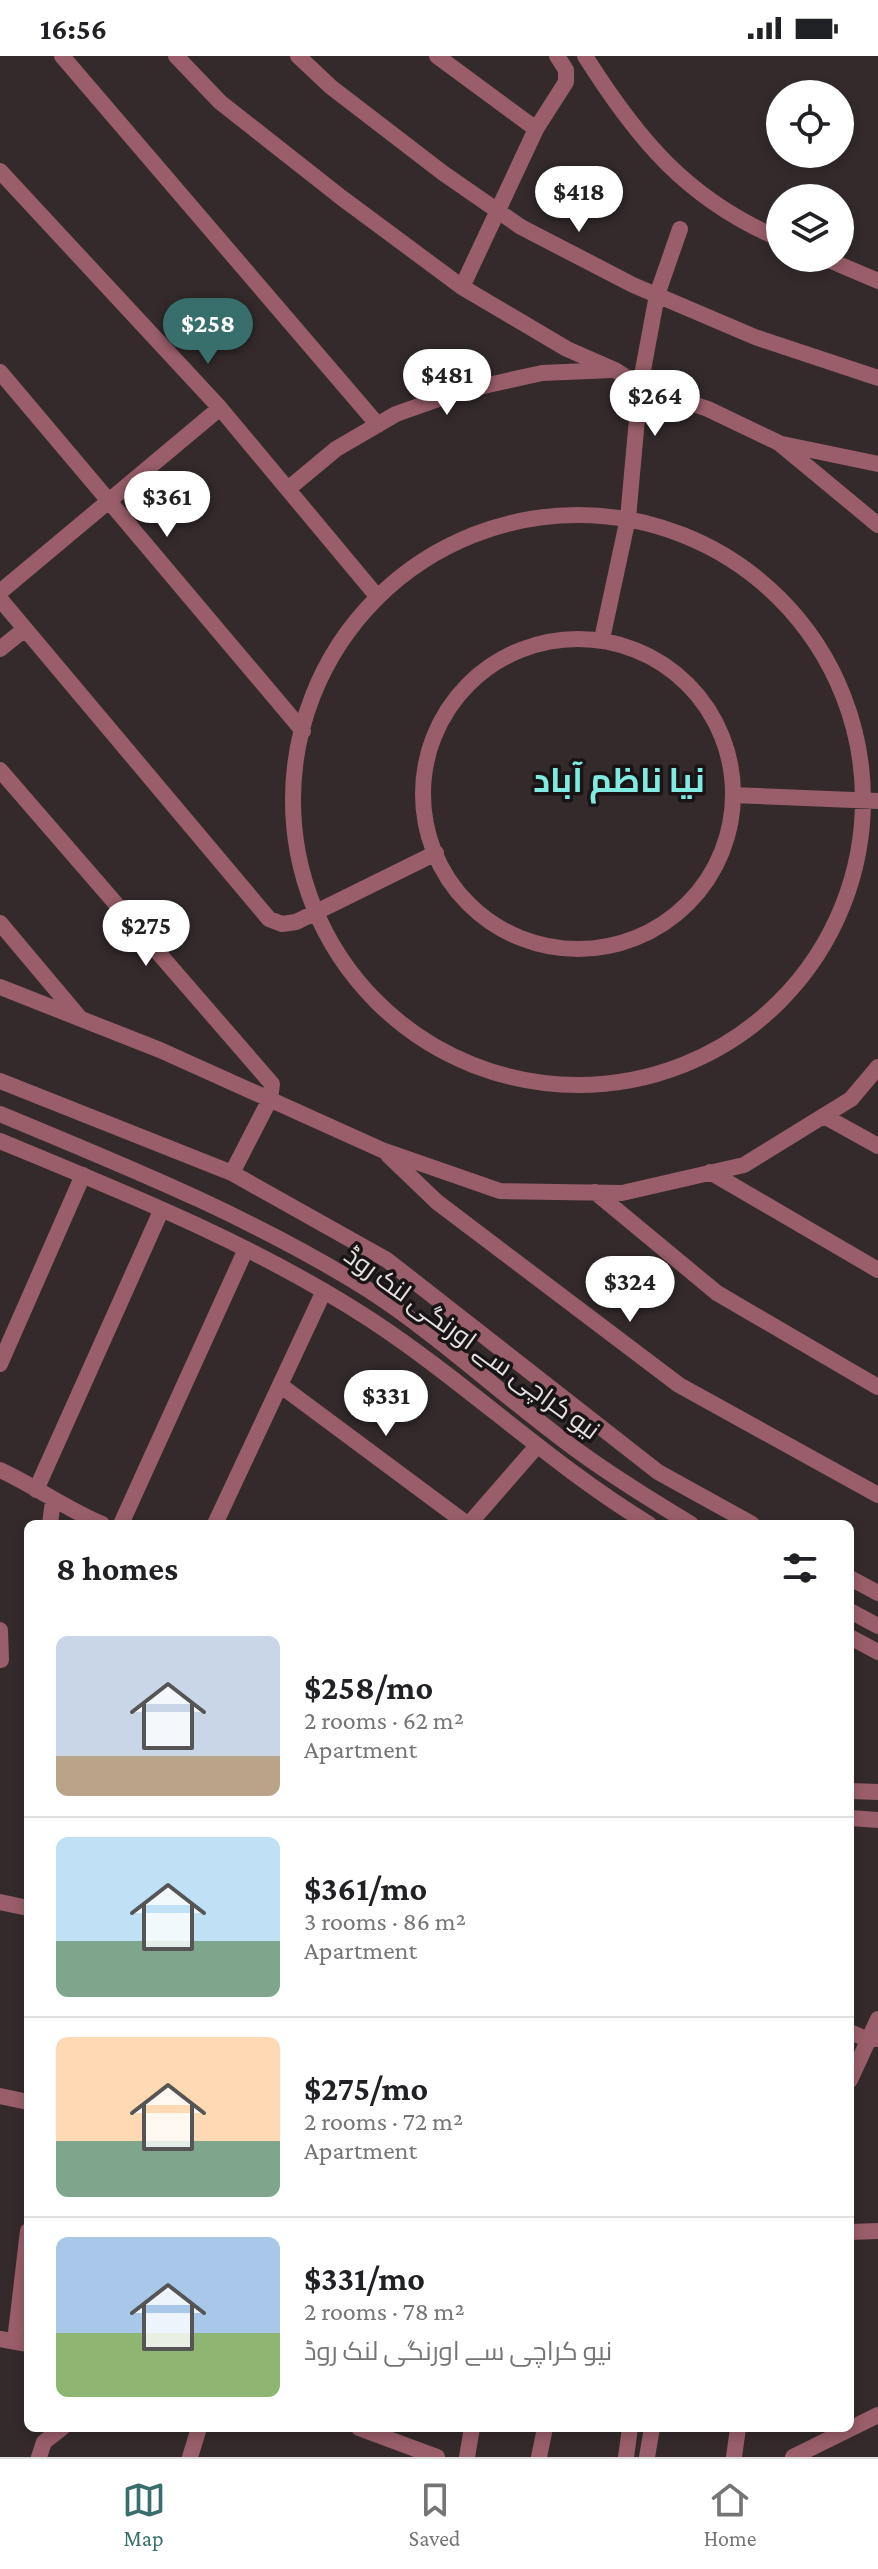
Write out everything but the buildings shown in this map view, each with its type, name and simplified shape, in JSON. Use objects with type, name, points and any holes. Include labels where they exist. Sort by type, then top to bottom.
[{"type":"street","points":[[62,56],[378,425]]},
{"type":"street","points":[[176,56],[220,102],[342,198],[462,287],[567,349],[615,370],[640,386],[708,409],[779,443],[878,464]]},
{"type":"street","points":[[298,56],[331,87],[443,173],[521,227],[657,295],[755,337],[878,378]]},
{"type":"street","points":[[437,56],[536,129]]},
{"type":"street","points":[[462,287],[536,129],[566,82],[566,70],[557,56]]},
{"type":"street","points":[[585,56],[620,110],[649,146],[689,184],[746,224],[766,233]]},
{"type":"street","points":[[0,171],[220,408],[376,595]]},
{"type":"street","points":[[602,639],[628,518],[640,386],[657,295],[680,229]]},
{"type":"street","points":[[854,271],[878,281]]},
{"type":"street","points":[[288,489],[336,449],[396,414],[461,391],[542,373],[615,370]]},
{"type":"street","points":[[0,372],[303,731]]},
{"type":"street","points":[[0,592],[220,408]]},
{"type":"street","points":[[779,443],[878,525]]},
{"type":"street","points":[[548,514],[628,518],[645,521],[730,558],[800,619],[846,700],[865,791],[871,801],[854,883],[814,966],[749,1032],[667,1074],[575,1088],[484,1071],[399,1024],[335,952],[298,862],[293,766],[320,673],[376,595],[455,540],[548,514]]},
{"type":"street","points":[[0,599],[269,919],[282,924],[296,922],[436,853]]},
{"type":"street","points":[[0,649],[25,629]]},
{"type":"street","points":[[552,639],[602,639],[651,656],[692,687],[720,729],[734,780],[733,795],[730,831],[710,879],[675,918],[629,942],[578,950],[527,941],[481,916],[446,878],[426,829],[422,779],[435,729],[463,687],[503,656],[527,647],[552,639]]},
{"type":"street","points":[[0,770],[272,1084],[270,1099],[232,1173]]},
{"type":"street","points":[[733,795],[871,801]]},
{"type":"street","points":[[0,923],[80,1018]]},
{"type":"street","points":[[0,987],[160,1050],[382,1150],[500,1191],[622,1193],[744,1165],[851,1099],[878,1067]]},
{"type":"street","points":[[0,1081],[232,1173],[387,1260],[658,1472],[745,1520]]},
{"type":"street","name":"نیو کراچی سے اورنگی لنک روڈ","points":[[0,1114],[229,1213],[290,1244],[369,1291],[573,1447],[685,1520]]},
{"type":"street","points":[[824,1116],[878,1146]]},
{"type":"street","name":"نیو کراچی سے اورنگی لنک روڈ","points":[[0,1141],[246,1249],[324,1291],[410,1347],[578,1478],[642,1520]]},
{"type":"street","points":[[382,1150],[437,1202],[679,1385],[878,1495]]},
{"type":"street","points":[[710,1172],[878,1270]]},
{"type":"street","points":[[0,1364],[83,1175]]},
{"type":"street","points":[[595,1192],[717,1293],[878,1387]]},
{"type":"street","points":[[36,1490],[161,1211]]},
{"type":"street","points":[[219,1237],[229,1213]]},
{"type":"street","points":[[123,1520],[246,1249]]},
{"type":"street","points":[[217,1520],[324,1291]]},
{"type":"street","points":[[280,1385],[463,1520]]},
{"type":"street","points":[[472,1520],[537,1446]]},
{"type":"street","points":[[0,1470],[93,1520]]},
{"type":"street","points":[[51,1520],[53,1501]]},
{"type":"street","points":[[854,1580],[878,1593]]},
{"type":"street","points":[[854,1613],[878,1626]]},
{"type":"street","points":[[0,1630],[1,1660]]},
{"type":"street","points":[[854,1639],[878,1652]]},
{"type":"street","points":[[854,1791],[878,1792]]},
{"type":"street","points":[[854,1818],[878,1820]]},
{"type":"street","points":[[0,1902],[24,1907]]},
{"type":"street","points":[[854,2073],[873,2039],[878,2019]]},
{"type":"street","points":[[0,2096],[24,2101]]},
{"type":"street","points":[[854,2232],[878,2231]]},
{"type":"street","points":[[14,2341],[24,2262]]},
{"type":"street","points":[[854,2427],[878,2415]]},
{"type":"street","points":[[39,2457],[44,2442],[57,2432]]},
{"type":"street","points":[[190,2457],[198,2432]]},
{"type":"street","points":[[467,2457],[471,2432]]},
{"type":"street","points":[[539,2457],[544,2432]]},
{"type":"street","points":[[626,2457],[629,2432]]},
{"type":"street","points":[[647,2457],[651,2432]]},
{"type":"street","points":[[734,2457],[737,2432]]},
{"type":"street","points":[[812,2432],[814,2447]]},
{"type":"street","points":[[793,2457],[844,2432]]},
{"type":"street","points":[[389,2434],[428,2455]]},
{"type":"district","name":"نیا ناظم آباد","points":[[619,780]]}]
